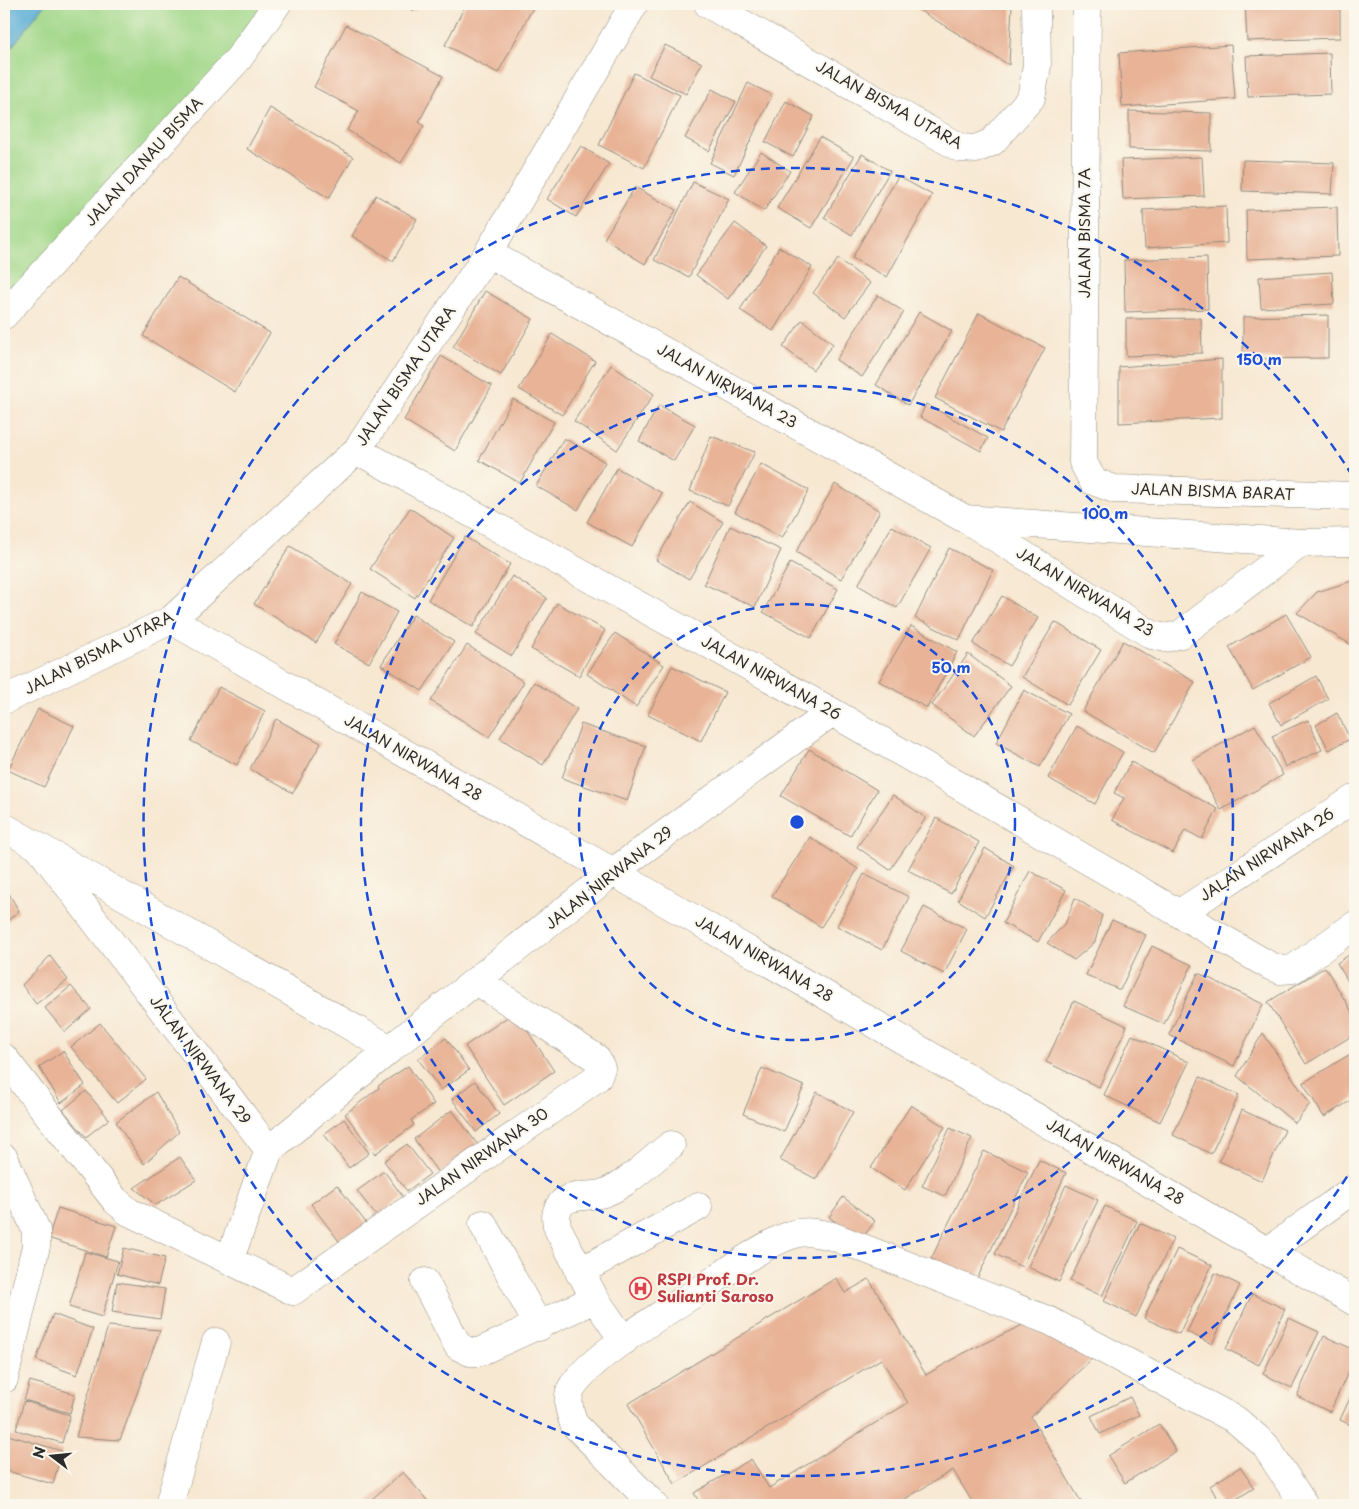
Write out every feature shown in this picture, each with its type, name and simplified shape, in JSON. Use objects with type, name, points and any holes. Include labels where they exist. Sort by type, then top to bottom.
[{"type":"street","name":"JALAN DANAU BISMA","points":[[4,314],[239,58],[277,4]]},
{"type":"street","name":"JALAN BISMA UTARA","points":[[4,700],[171,620],[357,450],[488,253],[634,4]]},
{"type":"street","name":"JALAN BISMA UTARA","points":[[708,4],[960,148],[976,149],[992,142],[1031,98],[1037,66],[1036,4]]},
{"type":"street","name":"JALAN BISMA 7A","points":[[1083,462],[1087,4]]},
{"type":"street","name":"JALAN NIRWANA 23","points":[[488,253],[965,519],[1152,635],[1166,638],[1181,634],[1301,543]]},
{"type":"street","name":"JALAN NIRWANA 26","points":[[357,450],[832,712],[1270,966],[1281,970],[1292,969],[1302,964],[1355,925]]},
{"type":"street","name":"JALAN BISMA BARAT","points":[[1083,462],[1093,481],[1114,489],[1355,496]]},
{"type":"street","name":"JALAN NIRWANA 23","points":[[965,519],[1301,543],[1355,542]]},
{"type":"street","name":"JALAN NIRWANA 28","points":[[171,620],[613,872],[1355,1302]]},
{"type":"street","name":"JALAN NIRWANA 29","points":[[37,845],[269,1150],[390,1049],[613,872],[832,712]]},
{"type":"street","name":"JALAN NIRWANA 26","points":[[1180,913],[1355,798]]},
{"type":"street","name":"JALAN NIRWANA 29","points":[[4,827],[390,1049]]},
{"type":"street","name":"JALAN NIRWANA 30","points":[[4,1058],[115,1200],[129,1212],[293,1291],[598,1077],[601,1068],[596,1058],[477,981]]},
{"type":"street","points":[[624,1341],[595,1300],[579,1272],[555,1221],[561,1204],[567,1200],[603,1193],[621,1183],[671,1145]]},
{"type":"street","points":[[229,1261],[269,1150]]},
{"type":"street","points":[[4,1379],[36,1246],[36,1230],[5,1164]]},
{"type":"street","points":[[1268,1251],[1355,1188]]},
{"type":"street","points":[[579,1272],[698,1207]]},
{"type":"street","points":[[483,1224],[539,1327]]},
{"type":"street","points":[[654,1505],[574,1424],[568,1406],[571,1389],[583,1374],[624,1341],[746,1260],[792,1235],[812,1231],[832,1236],[1050,1321],[1236,1420],[1265,1445],[1304,1505]]},
{"type":"street","points":[[425,1282],[458,1346],[470,1352],[480,1352],[539,1327],[595,1300]]},
{"type":"street","points":[[169,1505],[216,1342]]},
{"type":"green space","points":[[45,4],[277,4],[4,315],[4,57]]},
{"type":"water","points":[[4,4],[45,4],[4,57]]},
{"type":"building","points":[[399,4],[419,4],[415,11]]},
{"type":"building","points":[[466,4],[535,4],[498,73],[445,45]]},
{"type":"building","points":[[909,4],[1012,4],[1009,65]]},
{"type":"building","points":[[1245,4],[1340,4],[1340,38],[1247,41]]},
{"type":"building","points":[[346,25],[443,76],[419,122],[424,126],[401,163],[347,130],[359,111],[314,87]]},
{"type":"building","points":[[665,45],[702,63],[686,94],[649,76]]},
{"type":"building","points":[[1231,45],[1235,99],[1122,107],[1119,53]]},
{"type":"building","points":[[1330,53],[1331,94],[1248,97],[1246,56]]},
{"type":"building","points":[[634,73],[680,95],[644,168],[599,145]]},
{"type":"building","points":[[748,83],[772,95],[734,175],[710,163]]},
{"type":"building","points":[[712,89],[736,102],[709,151],[685,138]]},
{"type":"building","points":[[786,101],[814,116],[793,157],[765,142]]},
{"type":"building","points":[[270,108],[353,157],[329,198],[247,149]]},
{"type":"building","points":[[1129,111],[1211,113],[1211,151],[1129,149]]},
{"type":"building","points":[[820,137],[854,157],[811,228],[777,208]]},
{"type":"building","points":[[581,146],[609,164],[576,217],[547,199]]},
{"type":"building","points":[[761,152],[790,171],[764,211],[735,192]]},
{"type":"building","points":[[862,154],[890,171],[852,235],[824,218]]},
{"type":"building","points":[[1202,157],[1204,196],[1123,199],[1121,160]]},
{"type":"building","points":[[1243,160],[1334,163],[1332,194],[1242,191]]},
{"type":"building","points":[[898,176],[932,195],[887,277],[852,258]]},
{"type":"building","points":[[693,182],[729,199],[689,277],[654,260]]},
{"type":"building","points":[[635,187],[676,210],[645,264],[604,239]]},
{"type":"building","points":[[376,195],[417,219],[393,261],[352,236]]},
{"type":"building","points":[[1226,206],[1227,243],[1145,248],[1143,210]]},
{"type":"building","points":[[1337,207],[1338,256],[1247,259],[1246,210]]},
{"type":"building","points":[[735,223],[766,246],[728,299],[696,275]]},
{"type":"building","points":[[779,247],[812,267],[773,331],[740,310]]},
{"type":"building","points":[[1207,257],[1208,309],[1125,312],[1124,260]]},
{"type":"building","points":[[838,259],[870,283],[845,317],[813,293]]},
{"type":"building","points":[[1332,272],[1334,304],[1261,308],[1259,277]]},
{"type":"building","points":[[178,277],[270,333],[235,392],[143,336]]},
{"type":"building","points":[[485,291],[533,319],[501,375],[453,347]]},
{"type":"building","points":[[878,295],[904,312],[862,377],[836,360]]},
{"type":"building","points":[[919,312],[952,331],[908,405],[876,385]]},
{"type":"building","points":[[979,313],[1045,348],[1001,432],[935,398]]},
{"type":"building","points":[[1328,315],[1328,358],[1243,359],[1243,317]]},
{"type":"building","points":[[1201,318],[1202,353],[1126,356],[1126,319]]},
{"type":"building","points":[[802,320],[833,344],[813,370],[783,347]]},
{"type":"building","points":[[552,334],[595,361],[562,415],[519,389]]},
{"type":"building","points":[[441,356],[492,386],[455,451],[404,420]]},
{"type":"building","points":[[1222,359],[1222,418],[1119,423],[1119,367]]},
{"type":"building","points":[[611,365],[654,394],[617,450],[574,421]]},
{"type":"building","points":[[513,399],[554,422],[520,483],[479,460]]},
{"type":"building","points":[[926,404],[988,438],[981,451],[920,417]]},
{"type":"building","points":[[659,405],[695,425],[674,461],[639,441]]},
{"type":"building","points":[[711,436],[755,452],[728,506],[690,491]]},
{"type":"building","points":[[564,438],[605,462],[578,510],[536,486]]},
{"type":"building","points":[[761,464],[809,490],[782,538],[735,512]]},
{"type":"building","points":[[617,468],[662,493],[632,547],[587,522]]},
{"type":"building","points":[[835,484],[880,511],[841,579],[796,552]]},
{"type":"building","points":[[690,502],[723,522],[689,579],[656,560]]},
{"type":"building","points":[[410,508],[454,538],[415,598],[370,569]]},
{"type":"building","points":[[730,526],[781,550],[755,607],[704,584]]},
{"type":"building","points":[[892,526],[931,548],[897,608],[858,585]]},
{"type":"building","points":[[465,537],[510,564],[473,627],[428,600]]},
{"type":"building","points":[[290,546],[352,584],[316,643],[254,604]]},
{"type":"building","points":[[949,548],[993,570],[959,640],[915,618]]},
{"type":"building","points":[[790,563],[838,589],[811,638],[763,612]]},
{"type":"building","points":[[512,576],[547,598],[512,656],[476,634]]},
{"type":"building","points":[[1355,580],[1355,647],[1297,613],[1317,592]]},
{"type":"building","points":[[362,592],[397,612],[369,663],[334,644]]},
{"type":"building","points":[[1002,596],[1038,618],[1009,666],[973,644]]},
{"type":"building","points":[[557,603],[605,630],[579,676],[531,649]]},
{"type":"building","points":[[1286,614],[1311,657],[1253,690],[1229,647]]},
{"type":"building","points":[[413,615],[454,642],[422,691],[381,665]]},
{"type":"building","points":[[1055,622],[1101,650],[1068,705],[1022,677]]},
{"type":"building","points":[[911,626],[957,652],[927,708],[879,681]]},
{"type":"building","points":[[615,633],[664,665],[636,707],[587,674]]},
{"type":"building","points":[[1123,641],[1195,682],[1154,753],[1083,711]]},
{"type":"building","points":[[467,645],[524,682],[489,737],[431,701]]},
{"type":"building","points":[[968,654],[1011,686],[974,736],[932,705]]},
{"type":"building","points":[[672,666],[725,692],[701,741],[648,715]]},
{"type":"building","points":[[1316,676],[1328,699],[1281,725],[1269,703]]},
{"type":"building","points":[[534,682],[577,709],[543,765],[500,738]]},
{"type":"building","points":[[219,687],[265,711],[237,765],[191,741]]},
{"type":"building","points":[[1024,690],[1069,714],[1040,767],[996,743]]},
{"type":"building","points":[[38,709],[74,726],[44,787],[8,770]]},
{"type":"building","points":[[1337,713],[1350,739],[1329,750],[1316,725]]},
{"type":"building","points":[[276,719],[321,743],[293,793],[250,769]]},
{"type":"building","points":[[1308,720],[1322,750],[1285,767],[1272,736]]},
{"type":"building","points":[[581,724],[646,746],[627,801],[562,778]]},
{"type":"building","points":[[1255,725],[1283,775],[1221,810],[1193,760]]},
{"type":"building","points":[[1077,726],[1123,752],[1095,804],[1048,778]]},
{"type":"building","points":[[809,749],[877,790],[850,836],[781,796]]},
{"type":"building","points":[[1131,762],[1218,809],[1202,839],[1185,830],[1173,853],[1112,820],[1124,798],[1114,793]]},
{"type":"building","points":[[893,795],[926,818],[890,870],[857,847]]},
{"type":"building","points":[[936,818],[979,842],[951,894],[908,870]]},
{"type":"building","points":[[810,837],[858,869],[821,927],[772,896]]},
{"type":"building","points":[[985,848],[1014,866],[985,917],[958,900]]},
{"type":"building","points":[[1030,871],[1066,890],[1038,942],[1003,923]]},
{"type":"building","points":[[864,874],[909,897],[882,950],[837,926]]},
{"type":"building","points":[[4,885],[19,911],[4,924]]},
{"type":"building","points":[[1075,898],[1102,915],[1095,942],[1074,960],[1047,943],[1066,922]]},
{"type":"building","points":[[924,907],[967,929],[944,974],[901,951]]},
{"type":"building","points":[[1112,920],[1146,935],[1120,990],[1086,975]]},
{"type":"building","points":[[1152,946],[1192,965],[1164,1024],[1123,1006]]},
{"type":"building","points":[[1355,951],[1355,993],[1337,963]]},
{"type":"building","points":[[50,956],[68,980],[36,1004],[22,985]]},
{"type":"building","points":[[1325,967],[1355,1017],[1355,1034],[1306,1064],[1268,1002]]},
{"type":"building","points":[[1198,973],[1263,1004],[1234,1066],[1169,1035]]},
{"type":"building","points":[[71,986],[91,1009],[65,1032],[45,1008]]},
{"type":"building","points":[[1074,1001],[1127,1026],[1099,1087],[1046,1062]]},
{"type":"building","points":[[515,1012],[554,1071],[504,1105],[465,1046]]},
{"type":"building","points":[[100,1023],[146,1079],[117,1103],[71,1047]]},
{"type":"building","points":[[1263,1033],[1310,1104],[1295,1123],[1237,1076]]},
{"type":"building","points":[[1132,1035],[1189,1062],[1160,1122],[1104,1095]]},
{"type":"building","points":[[446,1038],[469,1070],[441,1090],[418,1059]]},
{"type":"building","points":[[63,1051],[85,1085],[61,1103],[39,1067]]},
{"type":"building","points":[[1352,1053],[1355,1058],[1355,1098],[1324,1117],[1303,1083]]},
{"type":"building","points":[[408,1066],[434,1104],[411,1120],[414,1125],[375,1154],[345,1114],[379,1088],[378,1086]]},
{"type":"building","points":[[762,1068],[804,1086],[784,1132],[743,1114]]},
{"type":"building","points":[[1200,1077],[1239,1095],[1211,1154],[1173,1135]]},
{"type":"building","points":[[475,1081],[499,1114],[476,1132],[452,1099]]},
{"type":"building","points":[[86,1091],[109,1119],[86,1137],[63,1110]]},
{"type":"building","points":[[156,1092],[179,1132],[144,1164],[116,1122]]},
{"type":"building","points":[[817,1092],[853,1112],[816,1179],[780,1160]]},
{"type":"building","points":[[911,1105],[945,1127],[905,1190],[871,1168]]},
{"type":"building","points":[[452,1110],[478,1145],[439,1174],[414,1139]]},
{"type":"building","points":[[1242,1110],[1285,1130],[1262,1181],[1219,1161]]},
{"type":"building","points":[[344,1119],[369,1153],[349,1168],[324,1134]]},
{"type":"building","points":[[950,1128],[972,1138],[945,1196],[922,1186]]},
{"type":"building","points":[[407,1144],[430,1174],[407,1191],[384,1161]]},
{"type":"building","points":[[984,1151],[1028,1172],[976,1281],[931,1259]]},
{"type":"building","points":[[180,1157],[196,1180],[156,1205],[134,1188]]},
{"type":"building","points":[[1039,1160],[1066,1173],[1022,1267],[995,1254]]},
{"type":"building","points":[[384,1171],[403,1197],[377,1217],[357,1191]]},
{"type":"building","points":[[337,1185],[367,1224],[341,1244],[311,1204]]},
{"type":"building","points":[[1066,1185],[1098,1200],[1059,1282],[1028,1267]]},
{"type":"building","points":[[843,1197],[875,1221],[860,1241],[829,1217]]},
{"type":"building","points":[[1105,1206],[1137,1221],[1102,1296],[1070,1281]]},
{"type":"building","points":[[58,1208],[116,1226],[106,1257],[48,1238]]},
{"type":"building","points":[[1140,1223],[1173,1239],[1136,1317],[1104,1301]]},
{"type":"building","points":[[124,1248],[165,1258],[158,1285],[117,1274]]},
{"type":"building","points":[[1177,1249],[1212,1265],[1179,1334],[1144,1318]]},
{"type":"building","points":[[85,1252],[118,1261],[102,1317],[69,1307]]},
{"type":"building","points":[[1215,1273],[1240,1285],[1212,1344],[1187,1332]]},
{"type":"building","points":[[836,1278],[845,1293],[869,1279],[926,1375],[964,1353],[1033,1320],[1097,1354],[1031,1417],[1083,1505],[974,1505],[953,1470],[895,1505],[791,1505],[790,1503],[701,1505],[694,1493],[751,1459],[769,1488],[908,1403],[881,1359],[675,1484],[628,1404]]},
{"type":"building","points":[[117,1282],[165,1289],[160,1319],[112,1312]]},
{"type":"building","points":[[1252,1294],[1285,1309],[1259,1365],[1226,1349]]},
{"type":"building","points":[[53,1314],[93,1329],[77,1375],[36,1360]]},
{"type":"building","points":[[1289,1318],[1319,1332],[1292,1388],[1263,1374]]},
{"type":"building","points":[[108,1326],[160,1330],[120,1440],[76,1437]]},
{"type":"building","points":[[1324,1336],[1355,1350],[1355,1357],[1330,1412],[1297,1396]]},
{"type":"building","points":[[30,1381],[75,1394],[70,1413],[24,1400]]},
{"type":"building","points":[[1355,1387],[1355,1427],[1340,1420]]},
{"type":"building","points":[[1130,1397],[1139,1415],[1100,1434],[1091,1416]]},
{"type":"building","points":[[24,1401],[70,1415],[62,1443],[16,1430]]},
{"type":"building","points":[[1159,1424],[1176,1451],[1125,1483],[1108,1456]]},
{"type":"building","points":[[8,1435],[62,1451],[53,1484],[4,1470],[4,1451]]},
{"type":"building","points":[[1240,1467],[1254,1488],[1227,1505],[1221,1505],[1210,1486]]},
{"type":"building","points":[[403,1472],[431,1505],[365,1505]]},
{"type":"place","name":"RSPI Prof. Dr. Sulianti Saroso","points":[[641,1289]]}]
